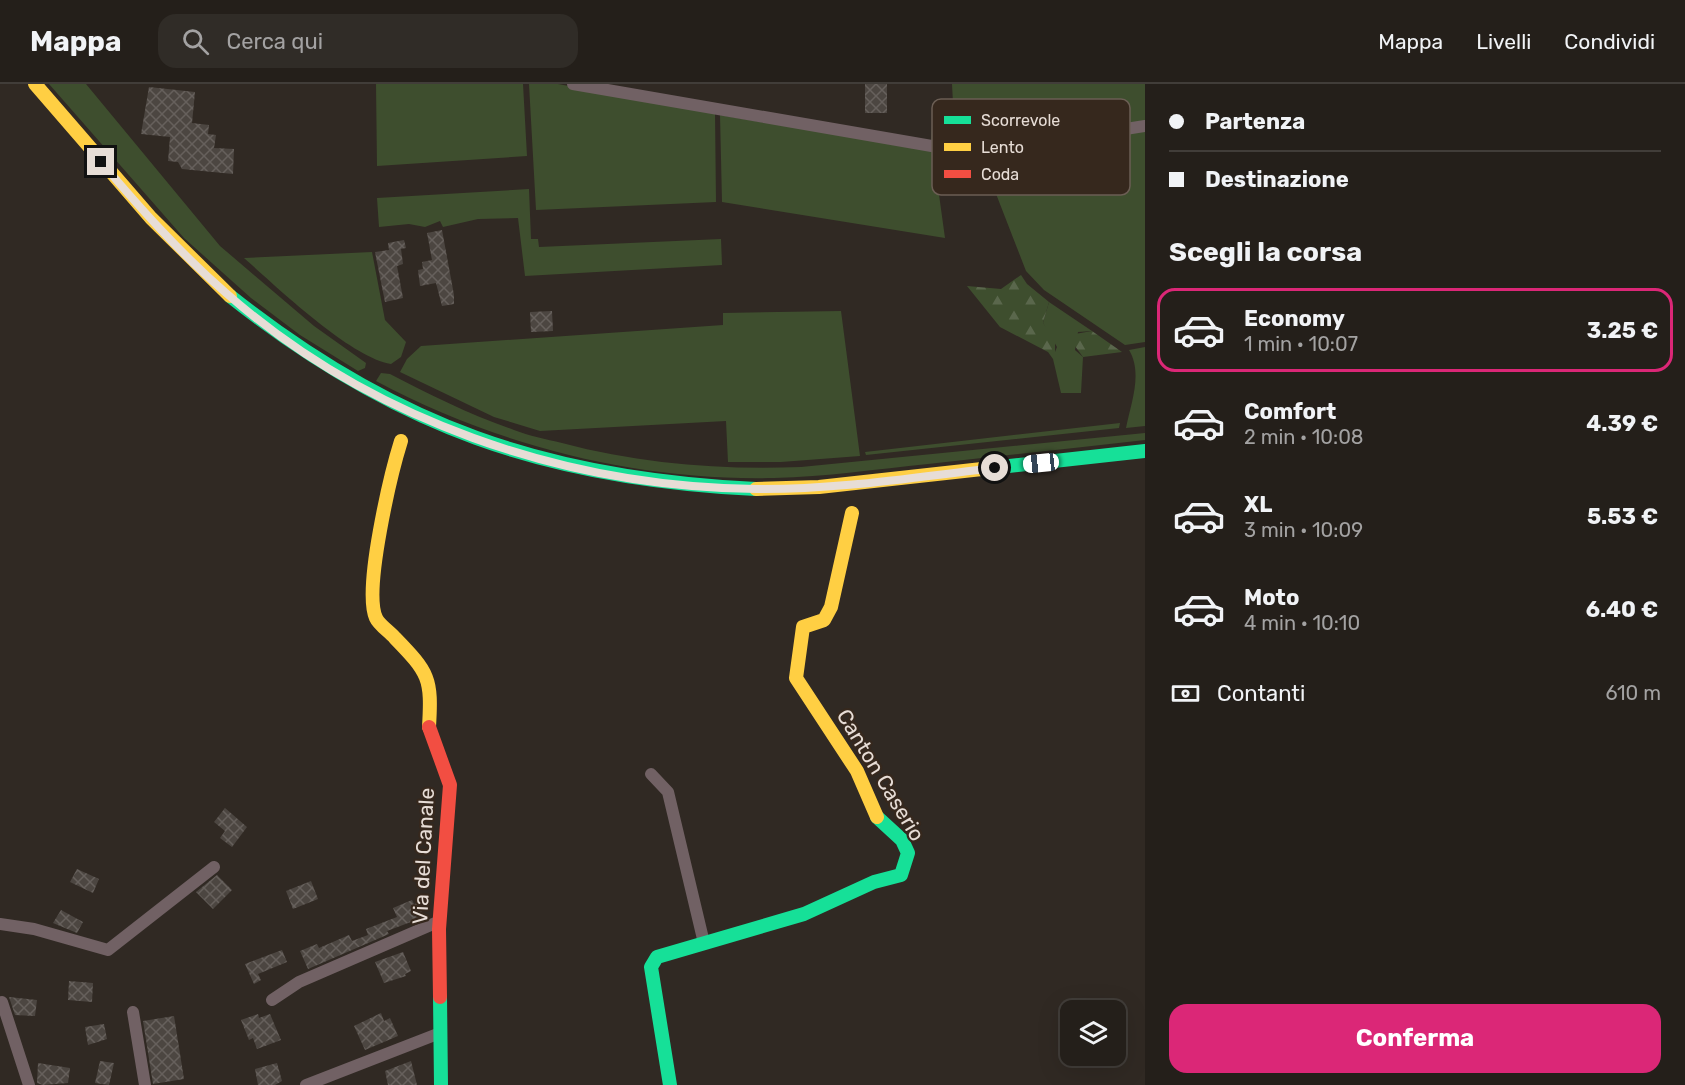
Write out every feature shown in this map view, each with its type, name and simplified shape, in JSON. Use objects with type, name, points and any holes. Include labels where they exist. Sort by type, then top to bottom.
[{"type":"street","points":[[35,84],[128,193],[192,261],[270,328],[354,383],[459,433],[536,458],[607,475],[706,488],[819,487],[1145,451]]},
{"type":"street","points":[[573,84],[932,146]]},
{"type":"street","points":[[1130,128],[1145,126]]},
{"type":"street","name":"Via del Canale","points":[[401,441],[390,476],[372,591],[376,618],[420,663],[431,690],[429,728],[450,785],[440,921],[441,1085]]},
{"type":"street","name":"Canton Caserio","points":[[670,1085],[651,967],[657,957],[804,914],[874,882],[901,875],[905,865],[908,853],[902,840],[877,817],[856,771],[796,678],[803,627],[824,620],[831,607],[852,513]]},
{"type":"street","points":[[651,774],[668,792],[704,943]]},
{"type":"street","points":[[0,924],[34,929],[108,950],[214,867]]},
{"type":"street","points":[[272,1000],[299,982],[440,921]]},
{"type":"street","points":[[2,1002],[29,1085]]},
{"type":"street","points":[[133,1012],[145,1085]]},
{"type":"street","points":[[306,1085],[386,1056],[440,1033]]},
{"type":"green space","points":[[49,84],[86,84],[220,246],[314,326],[366,363],[365,368],[358,371],[300,335],[251,298],[184,238]]},
{"type":"green space","points":[[376,84],[523,84],[527,156],[377,166]]},
{"type":"green space","points":[[529,84],[558,84],[715,113],[716,202],[536,210]]},
{"type":"green space","points":[[952,84],[1145,84],[1145,122],[1130,124],[1130,99],[953,99]]},
{"type":"green space","points":[[720,115],[932,151],[932,195],[939,195],[945,238],[722,202]]},
{"type":"green space","points":[[1145,130],[1145,342],[1125,345],[1044,290],[1026,271],[996,195],[1130,195],[1130,132]]},
{"type":"green space","points":[[529,189],[531,239],[538,239],[539,247],[721,239],[722,265],[525,276],[518,218],[478,219],[443,227],[440,221],[425,227],[409,224],[379,227],[377,198]]},
{"type":"green space","points":[[372,252],[385,320],[406,342],[401,357],[391,364],[374,359],[335,335],[244,258]]},
{"type":"green space","points":[[1021,275],[1027,284],[1049,302],[1043,323],[1055,339],[1055,352],[1048,352],[1000,327],[967,286],[1001,289]]},
{"type":"green space","points":[[1049,302],[1092,331],[1078,332],[1075,350],[1083,357],[1081,393],[1061,393],[1053,359],[1048,352],[1055,352],[1057,347],[1043,323]]},
{"type":"green space","points":[[841,311],[860,456],[781,462],[728,462],[726,421],[540,431],[494,417],[400,372],[407,359],[421,346],[723,325],[723,313]]},
{"type":"green space","points":[[1092,331],[1122,352],[1083,357],[1072,342],[1075,334]]},
{"type":"green space","points":[[1145,347],[1145,426],[1126,428],[1136,378],[1129,350]]},
{"type":"green space","points":[[381,373],[390,374],[466,411],[526,434],[621,456],[681,464],[801,467],[1145,433],[1145,440],[813,476],[722,477],[671,473],[620,466],[519,441],[422,404],[376,381]]},
{"type":"green space","points":[[1120,423],[1119,428],[866,455],[865,452]]},
{"type":"building","points":[[865,84],[887,84],[887,113],[865,113]]},
{"type":"building","points":[[149,87],[195,92],[192,123],[209,125],[208,134],[216,135],[214,148],[234,149],[233,174],[182,169],[178,162],[168,161],[170,137],[141,134]]},
{"type":"building","points":[[442,230],[454,304],[442,306],[436,283],[420,286],[418,270],[423,269],[422,262],[432,260],[427,233]]},
{"type":"building","points":[[404,240],[406,248],[401,249],[403,264],[397,266],[403,298],[385,302],[375,252],[389,250],[388,243]]},
{"type":"building","points":[[552,311],[553,331],[531,332],[530,312]]},
{"type":"building","points":[[225,808],[247,827],[232,847],[220,838],[225,831],[214,822]]},
{"type":"building","points":[[77,869],[99,879],[93,893],[70,882]]},
{"type":"building","points":[[217,875],[232,890],[213,909],[196,892]]},
{"type":"building","points":[[311,881],[318,899],[293,909],[286,891]]},
{"type":"building","points":[[412,900],[414,904],[418,903],[424,917],[387,931],[389,934],[308,969],[300,951],[317,944],[319,948],[349,935],[352,941],[368,935],[366,929],[397,917],[393,908]]},
{"type":"building","points":[[61,910],[83,922],[77,933],[53,923]]},
{"type":"building","points":[[282,950],[287,962],[258,974],[261,980],[254,984],[245,964]]},
{"type":"building","points":[[403,952],[411,971],[405,974],[406,976],[384,983],[375,962]]},
{"type":"building","points":[[69,981],[93,983],[92,1002],[68,1000]]},
{"type":"building","points":[[9,997],[37,1000],[35,1016],[15,1015]]},
{"type":"building","points":[[381,1013],[384,1021],[390,1018],[398,1036],[365,1050],[354,1026]]},
{"type":"building","points":[[258,1014],[259,1018],[270,1014],[281,1040],[257,1049],[253,1038],[249,1040],[241,1020]]},
{"type":"building","points":[[174,1016],[184,1079],[153,1084],[143,1021]]},
{"type":"building","points":[[104,1024],[107,1039],[88,1045],[85,1027]]},
{"type":"building","points":[[100,1061],[114,1063],[109,1085],[95,1083]]},
{"type":"building","points":[[411,1061],[417,1085],[388,1085],[385,1071]]},
{"type":"building","points":[[38,1063],[70,1068],[68,1083],[43,1085],[37,1083]]},
{"type":"building","points":[[277,1063],[282,1081],[275,1085],[258,1085],[255,1069]]},
{"type":"traffic: fast","points":[[230,296],[291,341],[352,380],[414,412],[476,438],[541,458],[608,473],[680,483],[756,489]]},
{"type":"traffic: fast","points":[[982,469],[1145,451]]},
{"type":"traffic: fast","points":[[670,1085],[651,967],[657,957],[804,914],[874,882],[901,875],[908,853],[902,840],[877,817]]},
{"type":"traffic: fast","points":[[440,997],[441,1085]]},
{"type":"traffic: slow","points":[[35,84],[151,218],[230,296]]},
{"type":"traffic: slow","points":[[401,441],[380,531],[373,583],[373,604],[377,621],[415,660],[426,677],[430,697],[429,727]]},
{"type":"traffic: slow","points":[[756,489],[819,487],[982,469]]},
{"type":"traffic: slow","points":[[852,513],[831,607],[824,620],[803,627],[796,678],[857,771],[877,817]]},
{"type":"traffic: jam","points":[[429,727],[450,785],[439,929],[440,997]]},
{"type":"route","points":[[101,162],[160,230],[228,294],[270,328],[354,383],[427,419],[492,445],[577,469],[658,483],[706,488],[819,487],[995,468]]}]
